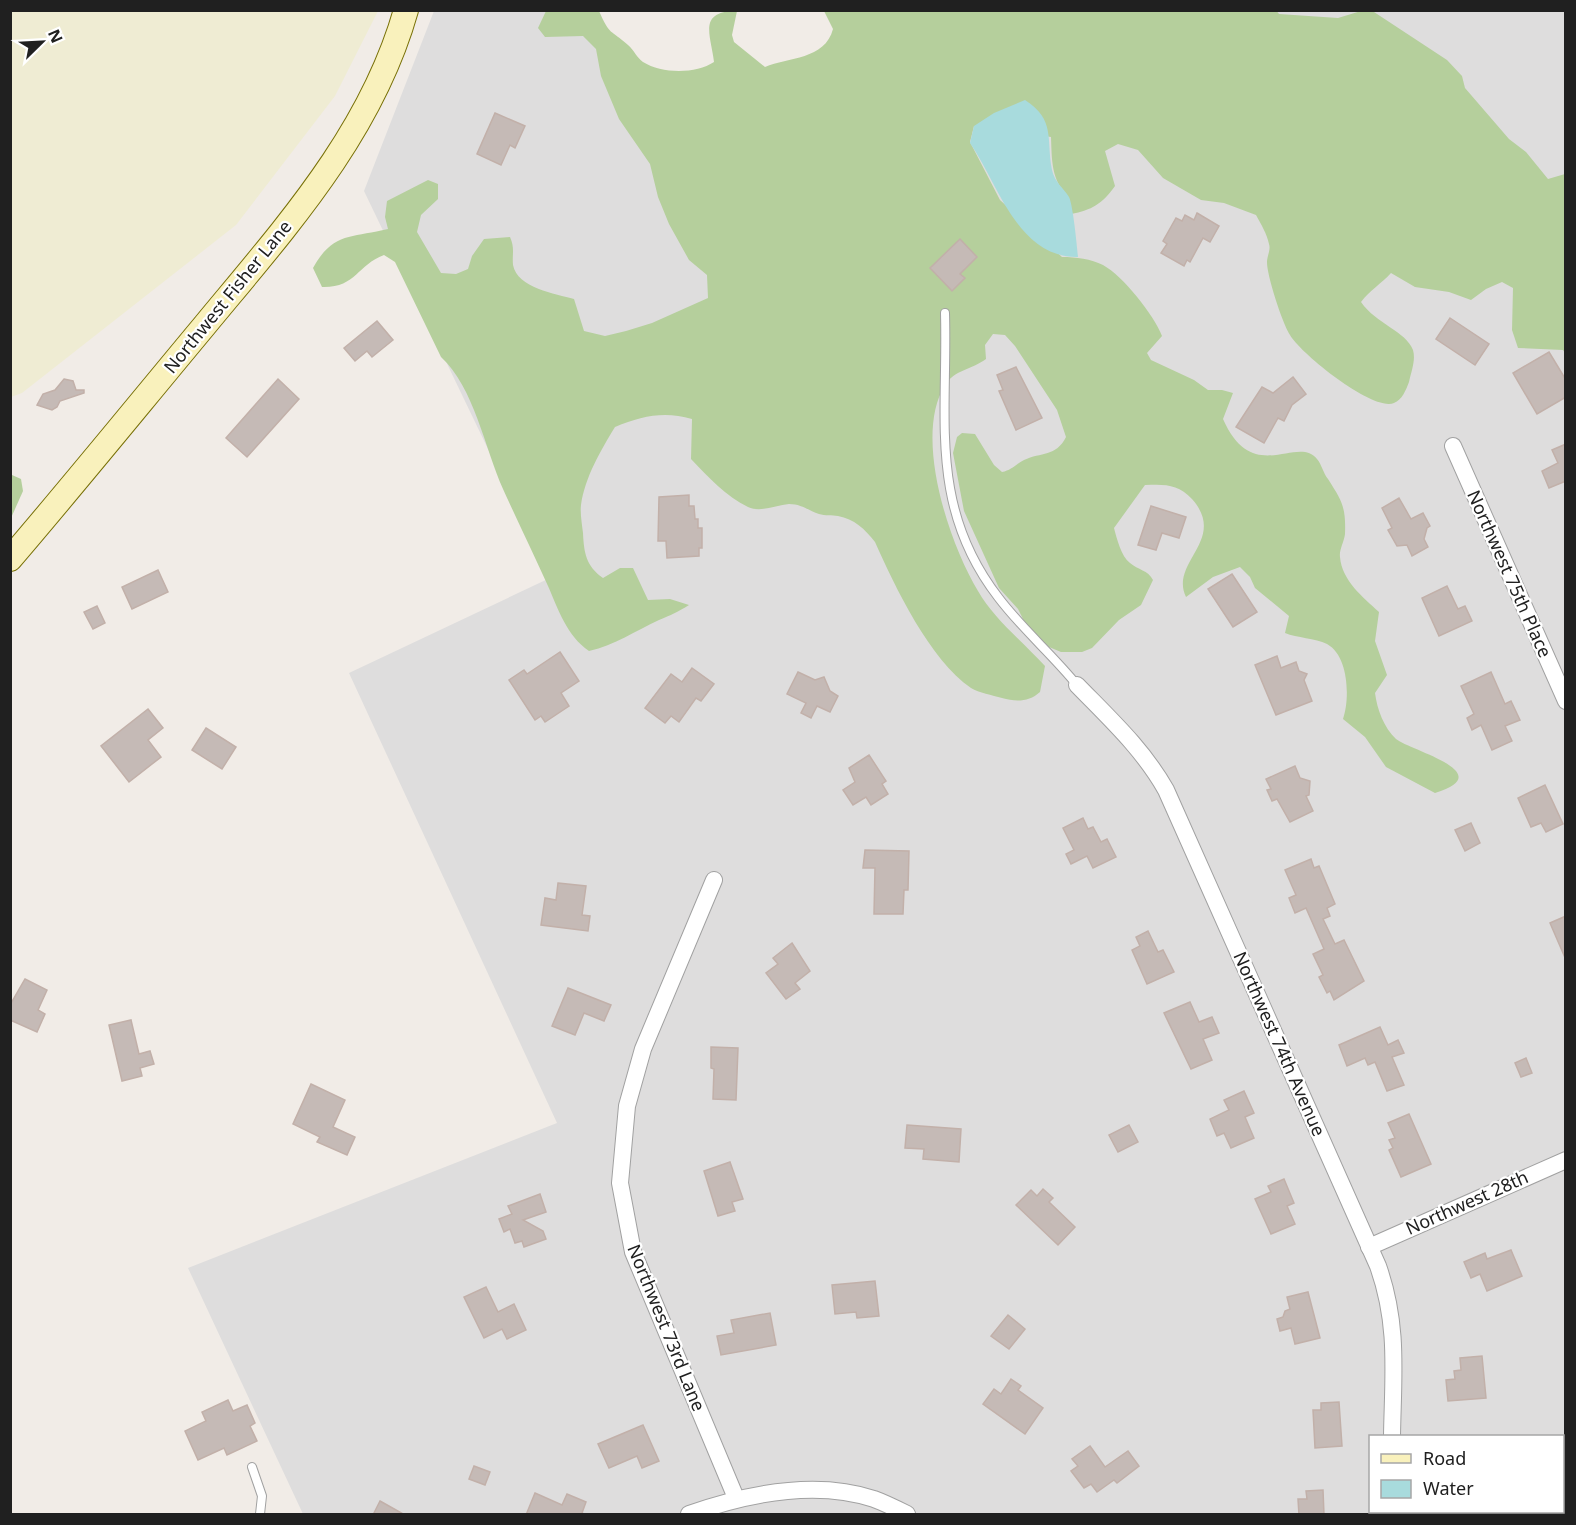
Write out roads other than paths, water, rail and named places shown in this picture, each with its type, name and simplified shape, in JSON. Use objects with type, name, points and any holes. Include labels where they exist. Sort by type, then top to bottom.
[{"type":"street","name":"Northwest Fisher Lane","points":[[10,559],[320,183],[360,123],[390,58],[406,10]]},
{"type":"street","name":"Northwest 75th Place","points":[[1453,446],[1566,701]]},
{"type":"street","name":"Northwest 74th Avenue","points":[[1077,685],[1132,742],[1153,767],[1166,790],[1369,1246],[1388,1295],[1393,1320],[1392,1435]]},
{"type":"street","name":"Northwest 73rd Lane","points":[[714,880],[644,1048],[627,1106],[620,1182],[633,1252],[736,1498]]},
{"type":"street","name":"Northwest 28th","points":[[1369,1246],[1566,1160]]},
{"type":"street","points":[[689,1515],[736,1498],[812,1489],[873,1499],[908,1515]]},
{"type":"lane","points":[[945,313],[945,462],[950,497],[960,528],[996,595],[1019,624],[1054,656],[1077,685]]},
{"type":"lane","points":[[252,1467],[262,1496],[260,1515]]},
{"type":"water","points":[[1025,100],[1035,107],[1046,123],[1053,174],[1070,201],[1078,257],[1057,254],[1039,245],[1024,232],[1000,197],[970,143],[974,126],[994,113]]}]
